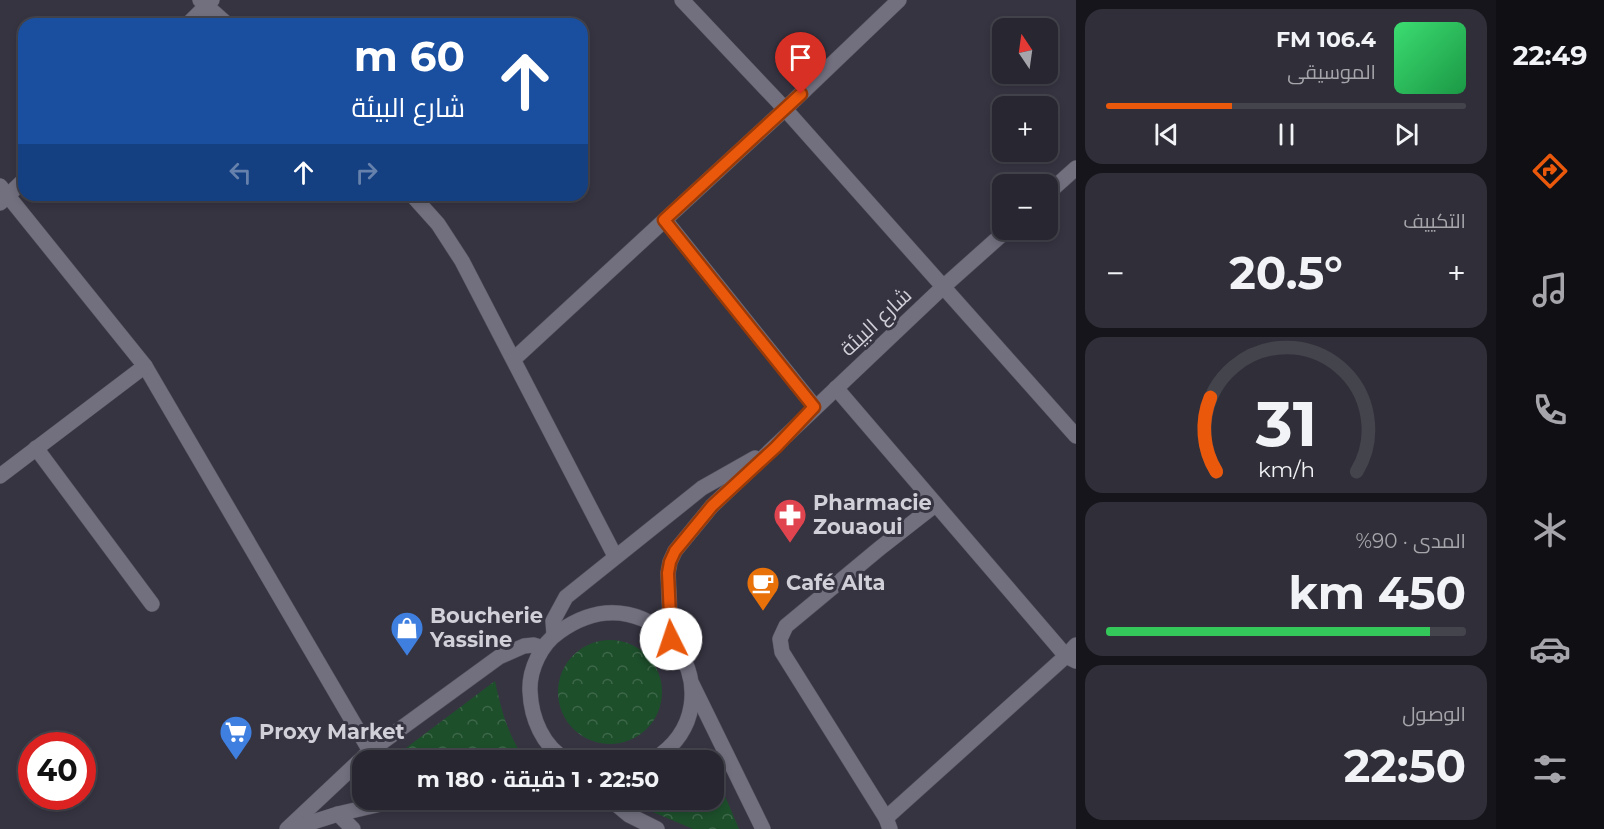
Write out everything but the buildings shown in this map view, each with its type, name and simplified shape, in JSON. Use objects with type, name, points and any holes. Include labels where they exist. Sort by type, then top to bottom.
[{"type":"street","points":[[514,359],[785,109],[899,0]]},
{"type":"street","points":[[193,18],[207,2],[222,18]]},
{"type":"street","points":[[689,2],[1076,436]]},
{"type":"street","points":[[1058,185],[1074,173]]},
{"type":"street","points":[[18,184],[3,194],[145,366],[369,750]]},
{"type":"street","points":[[417,201],[438,224],[456,252],[514,359],[615,556]]},
{"type":"street","points":[[664,220],[814,407]]},
{"type":"street","name":"شارع البيئة","points":[[776,447],[814,407],[996,240]]},
{"type":"street","points":[[0,476],[145,366]]},
{"type":"street","points":[[836,388],[935,505],[1073,654],[888,824],[782,652],[780,639],[786,626],[935,505]]},
{"type":"street","points":[[554,635],[553,621],[566,597],[702,488],[776,447]]},
{"type":"street","points":[[671,639],[668,573],[675,551],[712,506],[776,447]]},
{"type":"street","points":[[36,448],[152,604]]},
{"type":"street","points":[[555,750],[548,744],[537,726],[531,707],[530,686],[534,667],[543,648],[554,635],[573,622],[594,614],[617,612],[637,616],[656,626],[671,639],[681,652],[691,683],[763,829]]},
{"type":"street","points":[[371,750],[499,657],[524,646],[534,645],[543,648]]},
{"type":"street","points":[[667,750],[681,733],[690,709],[691,683]]},
{"type":"street","points":[[289,829],[352,768]]},
{"type":"street","points":[[289,829],[355,810]]},
{"type":"street","points":[[622,810],[657,829]]},
{"type":"street","points":[[338,814],[353,829]]},
{"type":"green space","points":[[610,640],[630,644],[639,649],[653,663],[658,672],[662,692],[658,712],[653,721],[639,735],[630,740],[610,744],[590,740],[581,735],[567,721],[562,712],[558,692],[562,672],[567,663],[581,649],[590,644]]},
{"type":"green space","points":[[495,681],[506,722],[520,750],[403,750]]},
{"type":"green space","points":[[724,794],[739,829],[693,829],[648,810],[724,810]]},
{"type":"place","name":"Pharmacie Zouaoui","points":[[790,544]]},
{"type":"place","name":"Café Alta","points":[[763,612]]},
{"type":"place","name":"Boucherie Yassine","points":[[407,657]]},
{"type":"place","name":"Proxy Market","points":[[236,761]]},
{"type":"route","points":[[671,639],[668,573],[675,551],[712,506],[776,447],[814,407],[664,220],[801,94]]}]
